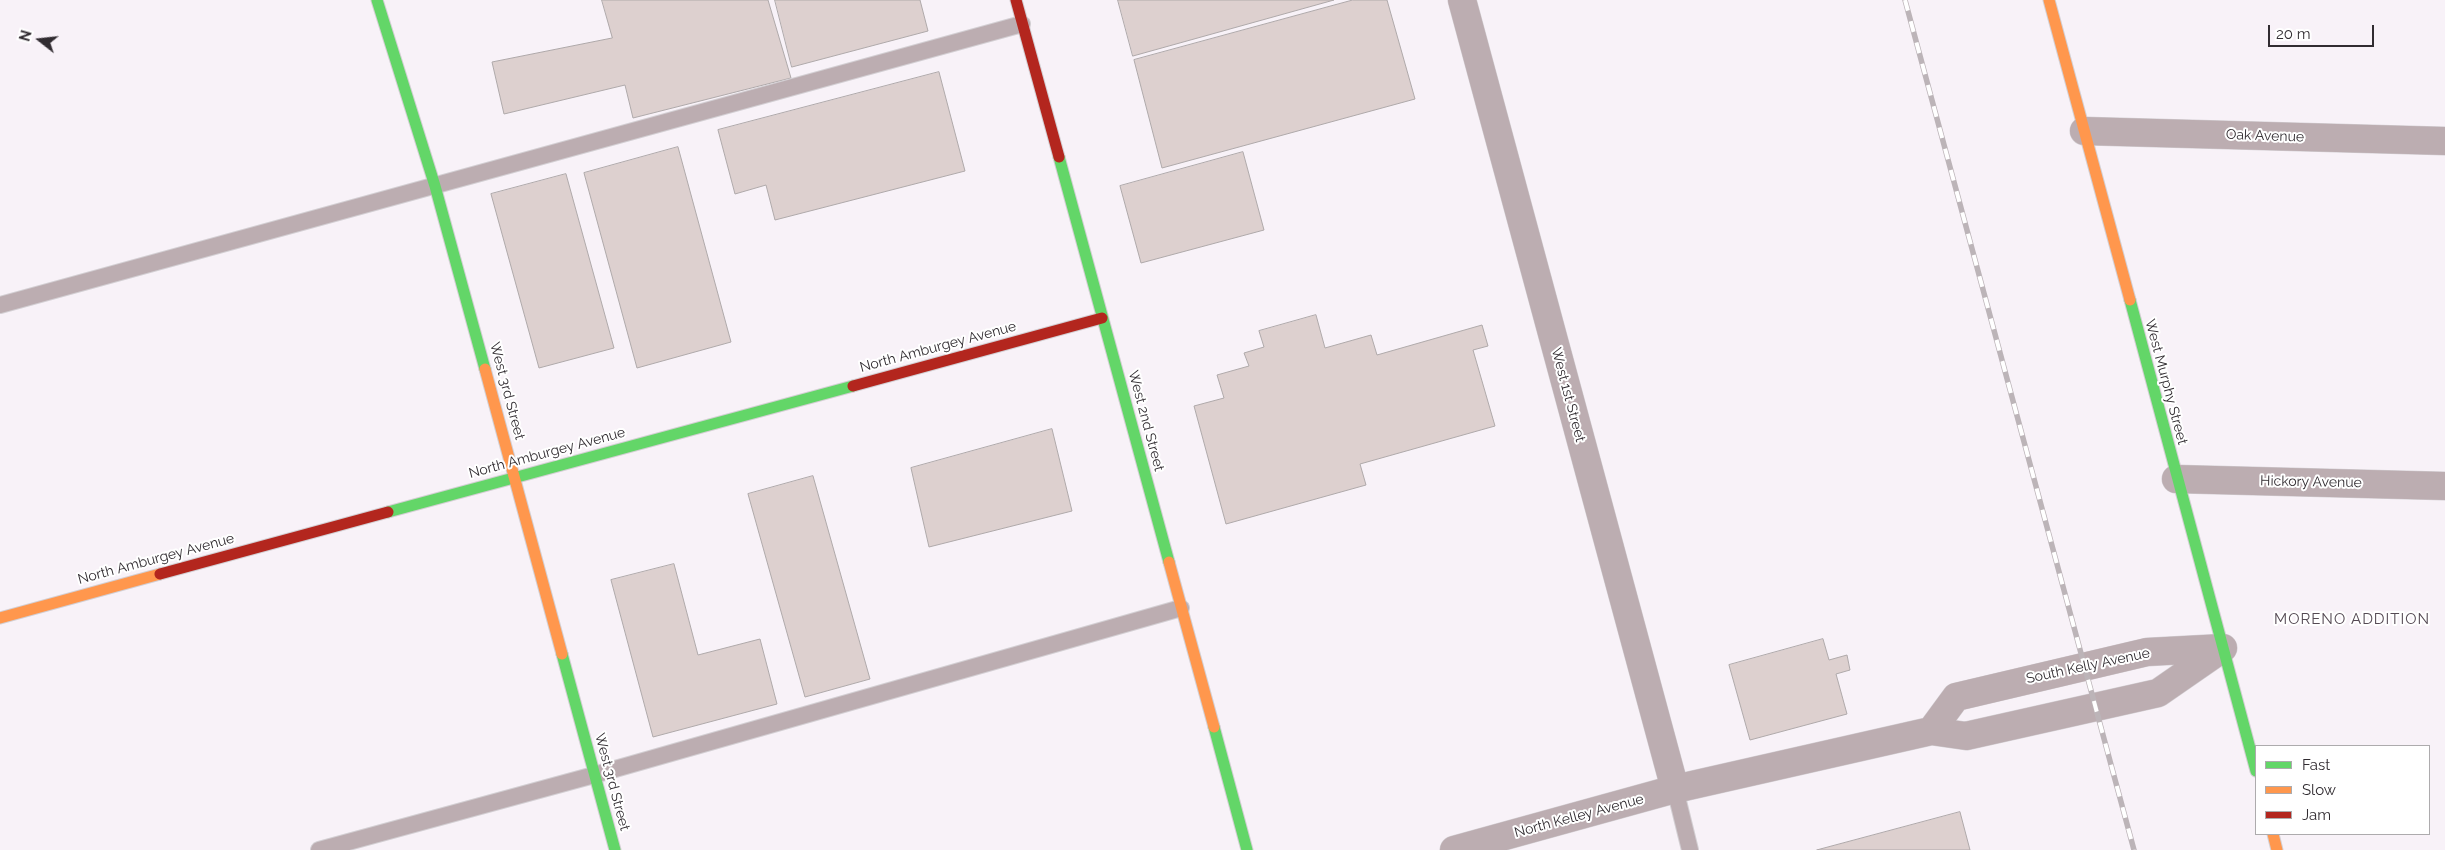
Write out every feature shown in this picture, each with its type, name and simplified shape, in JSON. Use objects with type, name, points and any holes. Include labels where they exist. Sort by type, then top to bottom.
[{"type":"street","name":"West 3rd Street","points":[[377,0],[436,186],[615,850]]},
{"type":"street","name":"West 2nd Street","points":[[1016,0],[1247,850]]},
{"type":"street","name":"West 1st Street","points":[[1462,0],[1675,789]]},
{"type":"street","name":"West Murphy Street","points":[[2050,0],[2176,479],[2255,767]]},
{"type":"street","name":"Oak Avenue","points":[[2084,131],[2445,141]]},
{"type":"street","name":"North Amburgey Avenue","points":[[0,618],[1102,318]]},
{"type":"street","name":"Hickory Avenue","points":[[2176,479],[2445,486]]},
{"type":"street","points":[[1675,789],[1931,731],[1966,736],[2158,693],[2223,648]]},
{"type":"street","name":"South Kelly Avenue","points":[[1931,731],[1956,696],[2147,652],[2223,648]]},
{"type":"street","name":"North Kelley Avenue","points":[[1454,850],[1675,789]]},
{"type":"street","points":[[2273,835],[2278,850]]},
{"type":"lane","points":[[0,305],[1022,24]]},
{"type":"lane","points":[[319,850],[594,775],[1181,608]]},
{"type":"lane","points":[[1675,789],[1690,850]]},
{"type":"building","points":[[602,0],[768,0],[791,78],[633,118],[625,85],[504,114],[492,62],[612,38]]},
{"type":"building","points":[[775,0],[920,0],[928,31],[792,67]]},
{"type":"building","points":[[1118,0],[1334,0],[1133,56]]},
{"type":"building","points":[[1353,0],[1387,0],[1415,99],[1162,168],[1134,60]]},
{"type":"building","points":[[939,72],[965,171],[775,220],[766,185],[735,194],[718,130]]},
{"type":"building","points":[[678,147],[731,342],[637,368],[584,173]]},
{"type":"building","points":[[1243,152],[1264,230],[1141,263],[1120,186]]},
{"type":"building","points":[[566,174],[614,348],[539,368],[491,194]]},
{"type":"building","points":[[1316,315],[1325,348],[1371,335],[1377,355],[1482,325],[1488,346],[1473,350],[1495,426],[1360,464],[1366,485],[1226,524],[1194,406],[1224,398],[1217,375],[1249,366],[1244,353],[1264,347],[1259,331]]},
{"type":"building","points":[[1052,429],[1072,511],[929,547],[911,468]]},
{"type":"building","points":[[813,476],[870,679],[805,697],[748,494]]},
{"type":"building","points":[[674,564],[698,655],[760,639],[777,704],[653,737],[611,580]]},
{"type":"building","points":[[1823,639],[1829,660],[1847,655],[1850,670],[1836,674],[1847,714],[1750,740],[1729,665]]},
{"type":"building","points":[[1960,812],[1970,850],[1817,850]]},
{"type":"railway","points":[[1905,0],[2134,850]]},
{"type":"traffic: fast","points":[[377,0],[435,186],[485,369]]},
{"type":"traffic: fast","points":[[1059,157],[1169,562]]},
{"type":"traffic: fast","points":[[2130,300],[2255,767]]},
{"type":"traffic: fast","points":[[388,512],[853,386]]},
{"type":"traffic: fast","points":[[562,654],[615,850]]},
{"type":"traffic: fast","points":[[1214,727],[1247,850]]},
{"type":"traffic: slow","points":[[2049,0],[2130,300]]},
{"type":"traffic: slow","points":[[485,369],[562,654]]},
{"type":"traffic: slow","points":[[1169,562],[1214,727]]},
{"type":"traffic: slow","points":[[0,618],[160,574]]},
{"type":"traffic: slow","points":[[2273,835],[2277,850]]},
{"type":"traffic: jam","points":[[1016,0],[1059,157]]},
{"type":"traffic: jam","points":[[853,386],[1102,318]]},
{"type":"traffic: jam","points":[[160,574],[388,512]]},
{"type":"district","name":"MORENO ADDITION","points":[[2352,619]]}]
